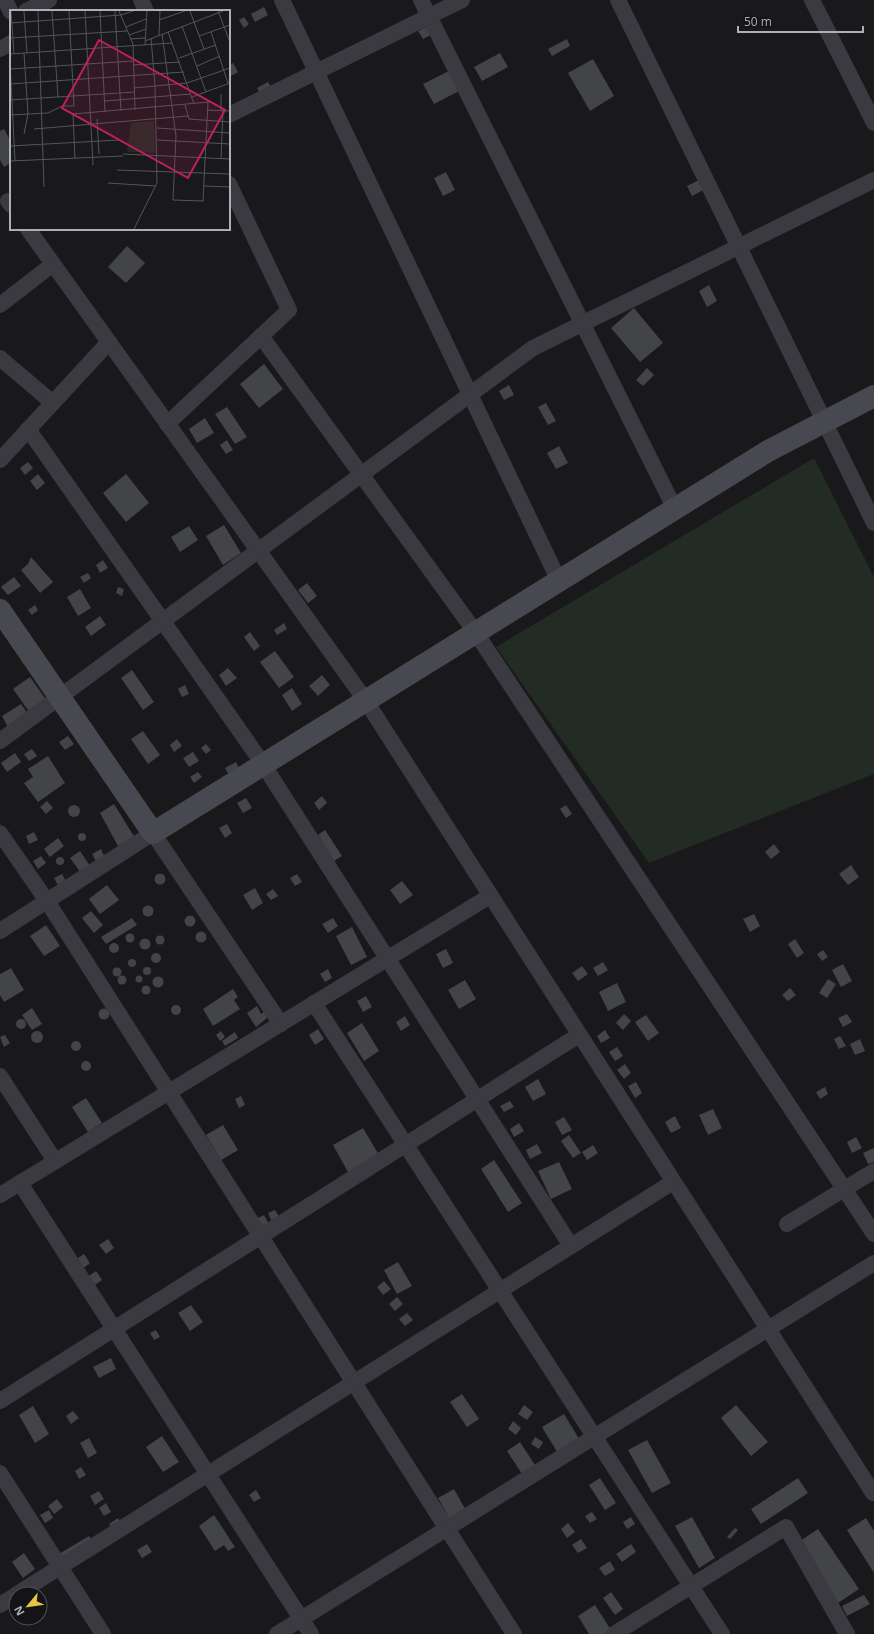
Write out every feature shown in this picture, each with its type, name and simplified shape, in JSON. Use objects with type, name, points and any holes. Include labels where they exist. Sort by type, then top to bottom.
[{"type":"main road","points":[[0,610],[153,833],[768,451],[874,396]]},
{"type":"street","points":[[5,0],[10,10]]},
{"type":"street","points":[[28,10],[49,0]]},
{"type":"street","points":[[141,0],[146,10]]},
{"type":"street","points":[[282,0],[559,581]]},
{"type":"street","points":[[421,0],[675,509]]},
{"type":"street","points":[[230,115],[462,0]]},
{"type":"street","points":[[618,0],[874,523]]},
{"type":"street","points":[[812,0],[874,123]]},
{"type":"street","points":[[0,49],[10,44]]},
{"type":"street","points":[[0,741],[533,348],[874,180]]},
{"type":"street","points":[[167,424],[289,310],[230,186]]},
{"type":"street","points":[[29,230],[366,701],[673,1182],[873,1493],[874,1492]]},
{"type":"street","points":[[0,305],[53,264]]},
{"type":"street","points":[[261,336],[476,633],[874,1234]]},
{"type":"street","points":[[0,460],[109,342]]},
{"type":"street","points":[[0,358],[53,403]]},
{"type":"street","points":[[28,429],[264,764],[571,1246]]},
{"type":"street","points":[[0,833],[47,901],[514,1634]]},
{"type":"street","points":[[0,931],[153,833],[281,1024]]},
{"type":"street","points":[[0,1195],[490,896]]},
{"type":"street","points":[[314,1003],[722,1634]]},
{"type":"street","points":[[0,1401],[579,1035]]},
{"type":"street","points":[[0,1076],[55,1161]]},
{"type":"street","points":[[787,1224],[874,1171]]},
{"type":"street","points":[[30,1586],[673,1182]]},
{"type":"street","points":[[20,1183],[311,1634]]},
{"type":"street","points":[[277,1634],[874,1263]]},
{"type":"street","points":[[0,1473],[103,1634]]},
{"type":"street","points":[[614,1634],[786,1527],[847,1634]]},
{"type":"shaded area","points":[[814,458],[874,577],[874,774],[649,863],[496,647]]},
{"type":"building","points":[[264,7],[268,15],[255,22],[251,14]]},
{"type":"building","points":[[244,17],[249,24],[244,28],[239,20]]},
{"type":"building","points":[[428,26],[433,34],[423,39],[418,31]]},
{"type":"building","points":[[567,39],[570,46],[552,56],[548,49]]},
{"type":"building","points":[[500,53],[508,67],[482,81],[474,67]]},
{"type":"building","points":[[593,59],[614,96],[590,111],[568,73]]},
{"type":"building","points":[[233,63],[238,72],[231,76],[230,74],[230,65]]},
{"type":"building","points":[[449,71],[459,91],[434,104],[423,84]]},
{"type":"building","points":[[268,82],[273,90],[261,96],[257,88]]},
{"type":"building","points":[[4,129],[10,140],[10,164],[4,167],[0,160],[0,131]]},
{"type":"building","points":[[446,172],[455,190],[443,196],[434,178]]},
{"type":"building","points":[[709,175],[714,184],[692,196],[687,186]]},
{"type":"building","points":[[127,246],[145,263],[126,283],[108,267]]},
{"type":"building","points":[[709,285],[717,301],[707,307],[699,291]]},
{"type":"building","points":[[634,308],[663,343],[640,362],[611,328]]},
{"type":"building","points":[[264,364],[283,389],[259,408],[240,384]]},
{"type":"building","points":[[647,368],[654,375],[643,386],[636,380]]},
{"type":"building","points":[[509,385],[514,395],[504,400],[499,391]]},
{"type":"building","points":[[546,403],[556,421],[548,425],[538,407]]},
{"type":"building","points":[[227,407],[247,437],[235,444],[215,414]]},
{"type":"building","points":[[205,418],[214,433],[197,443],[189,429]]},
{"type":"building","points":[[227,440],[233,450],[226,454],[220,445]]},
{"type":"building","points":[[559,446],[568,463],[556,469],[547,453]]},
{"type":"building","points":[[28,462],[33,468],[25,475],[20,468]]},
{"type":"building","points":[[38,474],[45,483],[37,490],[30,481]]},
{"type":"building","points":[[126,474],[149,503],[126,522],[103,493]]},
{"type":"building","points":[[224,525],[241,553],[223,565],[206,536]]},
{"type":"building","points":[[189,526],[198,540],[180,552],[171,537]]},
{"type":"building","points":[[31,557],[53,582],[40,593],[21,570],[28,564]]},
{"type":"building","points":[[103,560],[108,568],[100,573],[96,565]]},
{"type":"building","points":[[88,573],[91,578],[84,583],[80,577]]},
{"type":"building","points":[[14,577],[21,586],[8,595],[1,587]]},
{"type":"building","points":[[307,583],[317,596],[308,603],[298,590]]},
{"type":"building","points":[[118,587],[124,589],[122,596],[116,593]]},
{"type":"building","points":[[80,589],[91,608],[78,616],[67,597]]},
{"type":"building","points":[[35,605],[38,610],[32,615],[28,610]]},
{"type":"building","points":[[100,616],[106,625],[91,636],[85,627]]},
{"type":"building","points":[[284,623],[287,629],[277,635],[274,630]]},
{"type":"building","points":[[250,632],[260,646],[254,651],[244,637]]},
{"type":"building","points":[[275,651],[294,677],[279,688],[260,662]]},
{"type":"building","points":[[228,668],[237,678],[226,686],[219,675]]},
{"type":"building","points":[[132,670],[154,702],[143,710],[121,678]]},
{"type":"building","points":[[322,675],[330,685],[318,696],[309,686]]},
{"type":"building","points":[[30,677],[47,701],[30,713],[13,689]]},
{"type":"building","points":[[185,685],[189,694],[182,697],[178,689]]},
{"type":"building","points":[[292,688],[302,704],[292,711],[282,695]]},
{"type":"building","points":[[21,704],[28,714],[8,727],[2,716]]},
{"type":"building","points":[[143,731],[160,755],[148,764],[131,739]]},
{"type":"building","points":[[68,736],[74,744],[65,750],[59,742]]},
{"type":"building","points":[[177,739],[182,746],[174,752],[170,745]]},
{"type":"building","points":[[206,744],[211,750],[206,754],[201,748]]},
{"type":"building","points":[[32,749],[37,756],[29,761],[24,754]]},
{"type":"building","points":[[193,752],[199,761],[189,767],[183,758]]},
{"type":"building","points":[[15,753],[21,762],[7,772],[1,763]]},
{"type":"building","points":[[48,756],[65,783],[38,802],[24,783],[33,777],[28,769]]},
{"type":"building","points":[[236,762],[241,772],[230,777],[225,768]]},
{"type":"building","points":[[198,772],[202,777],[194,783],[190,777]]},
{"type":"building","points":[[322,796],[327,803],[319,810],[314,803]]},
{"type":"building","points":[[246,798],[252,808],[243,813],[237,803]]},
{"type":"building","points":[[47,801],[53,808],[46,814],[40,807]]},
{"type":"building","points":[[114,804],[135,838],[118,846],[100,813]]},
{"type":"building","points":[[72,805],[76,805],[80,811],[76,817],[72,817],[68,813],[68,809]]},
{"type":"building","points":[[566,805],[572,814],[566,818],[560,809]]},
{"type":"building","points":[[227,824],[232,833],[225,838],[219,828]]},
{"type":"building","points":[[325,830],[342,856],[334,861],[318,835]]},
{"type":"building","points":[[34,832],[38,840],[29,844],[26,836]]},
{"type":"building","points":[[80,833],[84,833],[86,837],[84,841],[80,841],[78,839],[78,835]]},
{"type":"building","points":[[58,838],[64,846],[50,857],[44,849]]},
{"type":"building","points":[[774,844],[780,852],[771,859],[765,852]]},
{"type":"building","points":[[101,849],[105,858],[97,863],[92,854]]},
{"type":"building","points":[[80,851],[90,866],[81,873],[70,858]]},
{"type":"building","points":[[41,856],[46,863],[38,869],[33,861]]},
{"type":"building","points":[[60,857],[63,858],[63,864],[60,865],[57,864],[56,861],[57,858]]},
{"type":"building","points":[[851,865],[859,877],[848,885],[839,874]]},
{"type":"building","points":[[62,874],[67,883],[59,887],[54,878]]},
{"type":"building","points":[[158,874],[162,874],[164,875],[164,883],[158,884],[155,881],[155,877]]},
{"type":"building","points":[[297,874],[302,882],[295,886],[290,878]]},
{"type":"building","points":[[402,881],[413,895],[400,904],[390,890]]},
{"type":"building","points":[[107,885],[119,900],[100,914],[89,899]]},
{"type":"building","points":[[255,888],[263,903],[252,910],[243,895]]},
{"type":"building","points":[[273,889],[278,896],[271,900],[266,894]]},
{"type":"building","points":[[146,906],[150,906],[152,907],[152,915],[146,916],[143,913],[143,909]]},
{"type":"building","points":[[91,911],[103,925],[94,933],[82,918]]},
{"type":"building","points":[[754,914],[760,926],[750,932],[743,919]]},
{"type":"building","points":[[188,916],[192,916],[194,917],[194,925],[188,926],[185,923],[185,919]]},
{"type":"building","points":[[132,918],[137,925],[106,944],[101,937]]},
{"type":"building","points":[[333,918],[338,926],[328,933],[322,924]]},
{"type":"building","points":[[46,925],[60,946],[44,956],[30,936]]},
{"type":"building","points":[[352,927],[367,957],[351,965],[336,936]]},
{"type":"building","points":[[201,931],[205,933],[207,937],[205,941],[201,943],[197,941],[195,937],[197,933]]},
{"type":"building","points":[[128,934],[132,934],[134,938],[132,942],[128,942],[126,940],[126,936]]},
{"type":"building","points":[[160,935],[165,940],[160,945],[155,940]]},
{"type":"building","points":[[143,939],[147,939],[149,940],[149,948],[143,949],[140,946],[140,942]]},
{"type":"building","points":[[795,939],[804,953],[797,958],[788,944]]},
{"type":"building","points":[[112,943],[116,943],[119,948],[116,953],[112,953],[109,950],[109,946]]},
{"type":"building","points":[[446,949],[453,963],[443,968],[436,954]]},
{"type":"building","points":[[823,950],[828,957],[822,961],[817,954]]},
{"type":"building","points":[[156,953],[161,958],[156,963],[151,958]]},
{"type":"building","points":[[130,959],[134,959],[136,963],[134,967],[130,967],[128,965],[128,961]]},
{"type":"building","points":[[603,962],[608,970],[598,976],[593,968]]},
{"type":"building","points":[[843,964],[852,981],[841,987],[832,970]]},
{"type":"building","points":[[582,966],[588,974],[578,981],[572,973]]},
{"type":"building","points":[[117,967],[122,972],[117,977],[112,972]]},
{"type":"building","points":[[147,967],[150,968],[150,974],[147,975],[144,974],[143,971],[144,968]]},
{"type":"building","points":[[11,968],[24,990],[4,1002],[0,995],[0,974]]},
{"type":"building","points":[[328,969],[332,978],[325,982],[320,974]]},
{"type":"building","points":[[122,975],[127,980],[122,985],[117,980]]},
{"type":"building","points":[[139,976],[142,979],[139,982],[136,979]]},
{"type":"building","points":[[156,977],[160,977],[162,978],[162,986],[156,987],[153,984],[153,980]]},
{"type":"building","points":[[828,979],[836,984],[827,998],[819,993]]},
{"type":"building","points":[[465,980],[476,999],[459,1009],[448,990]]},
{"type":"building","points":[[617,983],[626,1002],[608,1011],[599,992]]},
{"type":"building","points":[[144,986],[148,986],[150,990],[148,994],[144,994],[142,992],[142,988]]},
{"type":"building","points":[[790,988],[796,995],[788,1001],[782,995]]},
{"type":"building","points":[[233,989],[238,997],[234,1000],[240,1009],[213,1026],[203,1009]]},
{"type":"building","points":[[366,996],[372,1007],[363,1012],[357,1001]]},
{"type":"building","points":[[174,1005],[178,1005],[180,1006],[180,1014],[174,1015],[171,1012],[171,1008]]},
{"type":"building","points":[[257,1006],[261,1014],[264,1012],[268,1017],[256,1027],[247,1013]]},
{"type":"building","points":[[32,1008],[42,1024],[32,1030],[22,1015]]},
{"type":"building","points":[[104,1008],[108,1010],[110,1014],[108,1018],[104,1020],[100,1018],[98,1014],[100,1010]]},
{"type":"building","points":[[624,1014],[631,1021],[623,1030],[616,1023]]},
{"type":"building","points":[[847,1014],[852,1022],[843,1027],[838,1018]]},
{"type":"building","points":[[646,1015],[659,1033],[648,1041],[635,1022]]},
{"type":"building","points":[[405,1016],[410,1025],[401,1031],[396,1022]]},
{"type":"building","points":[[19,1019],[23,1019],[25,1020],[25,1028],[19,1029],[16,1026],[16,1022]]},
{"type":"building","points":[[362,1023],[379,1051],[364,1061],[347,1033]]},
{"type":"building","points":[[318,1029],[324,1039],[315,1045],[309,1035]]},
{"type":"building","points":[[605,1030],[610,1038],[601,1043],[597,1036]]},
{"type":"building","points":[[37,1031],[41,1033],[43,1037],[41,1041],[37,1043],[33,1041],[31,1037],[33,1033]]},
{"type":"building","points":[[221,1031],[225,1037],[220,1041],[216,1035]]},
{"type":"building","points":[[235,1032],[238,1038],[225,1046],[222,1041]]},
{"type":"building","points":[[5,1035],[10,1043],[4,1047],[0,1037]]},
{"type":"building","points":[[840,1036],[846,1046],[839,1049],[834,1039]]},
{"type":"building","points":[[860,1039],[865,1051],[855,1055],[850,1044]]},
{"type":"building","points":[[76,1041],[81,1046],[76,1051],[71,1046]]},
{"type":"building","points":[[617,1047],[623,1056],[615,1061],[609,1052]]},
{"type":"building","points":[[84,1061],[88,1061],[90,1062],[90,1070],[84,1071],[81,1068],[81,1064]]},
{"type":"building","points":[[625,1064],[631,1073],[624,1079],[617,1070]]},
{"type":"building","points":[[538,1079],[546,1094],[533,1101],[525,1087]]},
{"type":"building","points":[[636,1082],[642,1093],[635,1098],[628,1086]]},
{"type":"building","points":[[825,1087],[828,1094],[820,1099],[816,1092]]},
{"type":"building","points":[[241,1096],[245,1105],[239,1108],[235,1099]]},
{"type":"building","points":[[86,1098],[102,1123],[88,1132],[72,1107]]},
{"type":"building","points":[[510,1101],[514,1107],[504,1112],[500,1106]]},
{"type":"building","points":[[713,1109],[722,1128],[708,1135],[699,1115]]},
{"type":"building","points":[[675,1116],[681,1128],[671,1133],[665,1122]]},
{"type":"building","points":[[564,1117],[572,1130],[562,1135],[555,1122]]},
{"type":"building","points":[[519,1123],[524,1131],[514,1137],[510,1129]]},
{"type":"building","points":[[223,1125],[238,1150],[221,1160],[206,1135]]},
{"type":"building","points":[[363,1128],[379,1155],[348,1172],[333,1145]]},
{"type":"building","points":[[569,1135],[581,1153],[573,1158],[561,1141]]},
{"type":"building","points":[[856,1137],[862,1148],[852,1153],[847,1142]]},
{"type":"building","points":[[537,1144],[542,1153],[530,1159],[526,1150]]},
{"type":"building","points":[[593,1145],[598,1153],[587,1160],[582,1152]]},
{"type":"building","points":[[874,1148],[874,1162],[868,1164],[863,1153]]},
{"type":"building","points":[[494,1160],[522,1203],[508,1212],[481,1169]]},
{"type":"building","points":[[559,1162],[572,1189],[551,1199],[538,1171]]},
{"type":"building","points":[[275,1210],[280,1218],[272,1222],[268,1213]]},
{"type":"building","points":[[264,1215],[269,1224],[259,1229],[254,1220]]},
{"type":"building","points":[[108,1239],[114,1248],[106,1254],[99,1245]]},
{"type":"building","points":[[84,1254],[90,1263],[82,1269],[75,1260]]},
{"type":"building","points":[[398,1262],[412,1286],[397,1294],[384,1270]]},
{"type":"building","points":[[96,1271],[102,1280],[92,1287],[86,1278]]},
{"type":"building","points":[[384,1281],[391,1289],[383,1295],[377,1287]]},
{"type":"building","points":[[397,1297],[403,1304],[395,1311],[389,1304]]},
{"type":"building","points":[[191,1305],[203,1322],[190,1331],[178,1313]]},
{"type":"building","points":[[407,1313],[413,1320],[405,1326],[399,1319]]},
{"type":"building","points":[[156,1330],[160,1337],[154,1340],[150,1333]]},
{"type":"building","points":[[111,1358],[116,1369],[99,1378],[93,1367]]},
{"type":"building","points":[[462,1394],[479,1419],[467,1427],[450,1402]]},
{"type":"building","points":[[524,1405],[533,1412],[527,1420],[518,1414]]},
{"type":"building","points":[[736,1405],[768,1442],[751,1456],[721,1418]]},
{"type":"building","points":[[33,1406],[49,1434],[35,1443],[19,1415]]},
{"type":"building","points":[[73,1411],[79,1418],[71,1424],[66,1416]]},
{"type":"building","points":[[564,1414],[581,1442],[559,1455],[542,1427]]},
{"type":"building","points":[[513,1421],[521,1428],[516,1435],[508,1429]]},
{"type":"building","points":[[162,1436],[179,1462],[163,1472],[146,1447]]},
{"type":"building","points":[[535,1437],[543,1442],[539,1449],[531,1444]]},
{"type":"building","points":[[89,1438],[97,1453],[88,1458],[80,1443]]},
{"type":"building","points":[[647,1440],[671,1483],[652,1493],[628,1450]]},
{"type":"building","points":[[520,1442],[535,1465],[522,1474],[507,1451]]},
{"type":"building","points":[[81,1467],[86,1475],[79,1479],[75,1471]]},
{"type":"building","points":[[600,1478],[616,1503],[605,1510],[589,1485]]},
{"type":"building","points":[[798,1478],[808,1493],[761,1524],[751,1509]]},
{"type":"building","points":[[454,1489],[468,1514],[452,1523],[438,1498]]},
{"type":"building","points":[[256,1490],[261,1498],[254,1502],[249,1495]]},
{"type":"building","points":[[99,1491],[104,1499],[95,1505],[90,1496]]},
{"type":"building","points":[[57,1499],[63,1507],[54,1514],[48,1506]]},
{"type":"building","points":[[106,1503],[111,1512],[104,1516],[99,1508]]},
{"type":"building","points":[[49,1510],[53,1518],[45,1523],[40,1515]]},
{"type":"building","points":[[592,1512],[597,1519],[590,1523],[585,1516]]},
{"type":"building","points":[[214,1515],[235,1547],[228,1551],[224,1545],[215,1551],[199,1526]]},
{"type":"building","points":[[631,1517],[635,1524],[627,1529],[623,1522]]},
{"type":"building","points":[[692,1517],[715,1558],[699,1568],[675,1526]]},
{"type":"building","points":[[118,1518],[123,1527],[114,1533],[109,1524]]},
{"type":"building","points":[[866,1518],[874,1531],[874,1573],[847,1530]]},
{"type":"building","points":[[568,1523],[575,1532],[567,1538],[561,1529]]},
{"type":"building","points":[[735,1528],[738,1530],[730,1539],[727,1537]]},
{"type":"building","points":[[818,1529],[859,1589],[838,1603],[797,1543]]},
{"type":"building","points":[[89,1536],[95,1546],[65,1564],[59,1554]]},
{"type":"building","points":[[581,1539],[587,1548],[578,1553],[572,1545]]},
{"type":"building","points":[[147,1544],[152,1552],[142,1558],[137,1550]]},
{"type":"building","points":[[631,1544],[636,1552],[622,1562],[616,1554]]},
{"type":"building","points":[[24,1553],[35,1569],[23,1578],[12,1562]]},
{"type":"building","points":[[610,1561],[615,1570],[605,1576],[599,1568]]},
{"type":"building","points":[[611,1592],[623,1609],[615,1615],[603,1598]]},
{"type":"building","points":[[864,1595],[870,1604],[847,1616],[842,1606]]},
{"type":"building","points":[[595,1605],[611,1630],[605,1634],[589,1634],[578,1616]]}]
